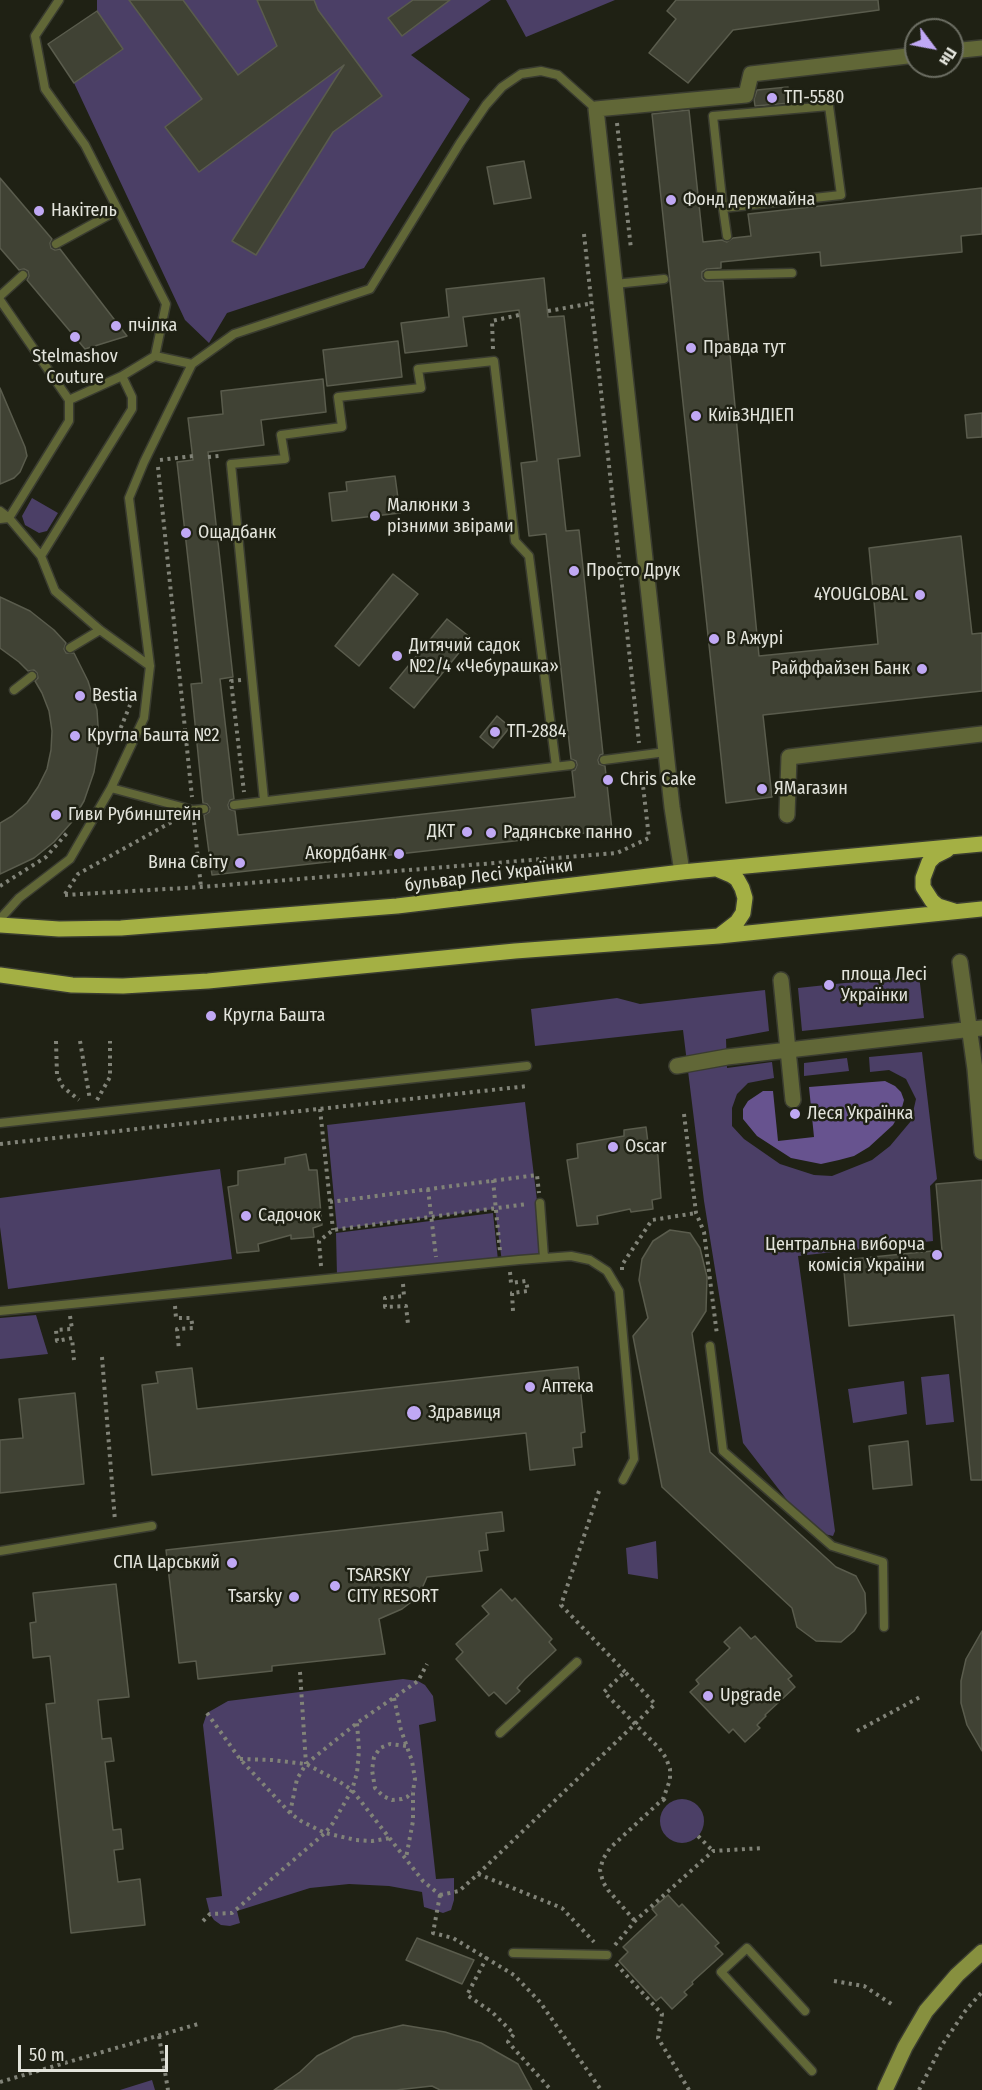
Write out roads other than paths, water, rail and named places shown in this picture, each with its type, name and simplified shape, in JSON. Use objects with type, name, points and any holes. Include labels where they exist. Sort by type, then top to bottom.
[{"type":"main road","name":"бульвар Лесі Українки","points":[[0,925],[59,929],[151,926],[396,906],[682,872],[982,844]]},
{"type":"main road","points":[[953,848],[935,856],[929,862],[923,878],[927,895],[938,906],[958,912]]},
{"type":"main road","points":[[717,869],[737,879],[745,898],[743,913],[737,922],[719,936]]},
{"type":"main road","points":[[0,975],[72,985],[123,986],[208,981],[504,952],[719,936],[982,909]]},
{"type":"main road","points":[[885,2090],[905,2047],[926,2011],[957,1975],[982,1952]]},
{"type":"street","points":[[964,50],[982,48]]},
{"type":"street","points":[[682,872],[666,752],[596,109],[746,95],[751,74],[904,56]]},
{"type":"street","points":[[787,815],[789,757],[982,734]]},
{"type":"street","points":[[960,962],[975,1029],[975,1069],[982,1152]]},
{"type":"street","points":[[781,980],[793,1100]]},
{"type":"street","points":[[677,1066],[789,1050],[975,1029]]},
{"type":"lane","points":[[59,0],[35,36],[45,89],[85,145],[166,304],[155,356]]},
{"type":"lane","points":[[0,919],[19,898],[70,859],[111,788],[144,718],[150,666],[129,498],[192,364],[234,334],[370,289],[486,105],[502,87],[521,74],[541,71],[558,75],[596,109]]},
{"type":"lane","points":[[723,208],[841,195],[829,106],[713,116],[723,208],[727,236]]},
{"type":"lane","points":[[56,244],[118,210]]},
{"type":"lane","points":[[730,264],[730,274]]},
{"type":"lane","points":[[708,275],[792,273]]},
{"type":"lane","points":[[5,518],[69,421],[69,400],[0,298],[23,275]]},
{"type":"lane","points":[[615,284],[664,279]]},
{"type":"lane","points":[[69,400],[122,376],[155,356],[192,364]]},
{"type":"lane","points":[[264,800],[231,464],[285,459],[280,435],[342,427],[338,397],[421,388],[418,369],[494,361],[515,541],[530,556],[556,766]]},
{"type":"lane","points":[[41,556],[132,410],[132,397],[122,376]]},
{"type":"lane","points":[[0,511],[41,556],[56,591],[100,630],[150,666]]},
{"type":"lane","points":[[70,648],[100,630]]},
{"type":"lane","points":[[14,690],[32,676]]},
{"type":"lane","points":[[604,760],[666,752]]},
{"type":"lane","points":[[234,805],[571,765]]},
{"type":"lane","points":[[111,788],[193,810],[204,809]]},
{"type":"lane","points":[[0,1123],[527,1066]]},
{"type":"lane","points":[[540,1203],[544,1258]]},
{"type":"lane","points":[[0,1311],[544,1258],[571,1256],[590,1260],[607,1271],[619,1291],[634,1459],[623,1480]]},
{"type":"lane","points":[[710,1346],[723,1451],[832,1546],[883,1562],[884,1628]]},
{"type":"lane","points":[[0,1551],[152,1526]]},
{"type":"lane","points":[[500,1733],[577,1662]]},
{"type":"lane","points":[[805,2011],[747,1948],[721,1972],[812,2071]]},
{"type":"lane","points":[[513,1953],[607,1955]]},
{"type":"place","name":"ТП-5580","points":[[772,98]]},
{"type":"place","name":"Фонд держмайна","points":[[671,200]]},
{"type":"place","name":"Накітель","points":[[39,211]]},
{"type":"place","name":"пчілка","points":[[116,326]]},
{"type":"place","name":"Stelmashov Couture","points":[[75,337]]},
{"type":"place","name":"Правда тут","points":[[691,348]]},
{"type":"place","name":"КиївЗНДІЕП","points":[[696,416]]},
{"type":"place","name":"Малюнки з різними звірами","points":[[375,516]]},
{"type":"place","name":"Ощадбанк","points":[[186,533]]},
{"type":"place","name":"Просто Друк","points":[[574,571]]},
{"type":"place","name":"4YOUGLOBAL","points":[[920,595]]},
{"type":"place","name":"В Ажурі","points":[[714,639]]},
{"type":"place","name":"Дитячий садок №2/4 «Чебурашка»","points":[[397,656]]},
{"type":"place","name":"Райффайзен Банк","points":[[922,669]]},
{"type":"place","name":"Bestia","points":[[80,696]]},
{"type":"place","name":"ТП-2884","points":[[495,732]]},
{"type":"place","name":"Кругла Башта №2","points":[[75,736]]},
{"type":"place","name":"Chris Cake","points":[[608,780]]},
{"type":"place","name":"ЯМагазин","points":[[762,789]]},
{"type":"place","name":"Гиви Рубинштейн","points":[[56,815]]},
{"type":"place","name":"ДКТ","points":[[467,832]]},
{"type":"place","name":"Радянське панно","points":[[491,833]]},
{"type":"place","name":"Акордбанк","points":[[399,854]]},
{"type":"place","name":"Вина Світу","points":[[240,863]]},
{"type":"place","name":"площа Лесі Українки","points":[[829,985]]},
{"type":"place","name":"Кругла Башта","points":[[211,1016]]},
{"type":"place","name":"Леся Українка","points":[[795,1114]]},
{"type":"place","name":"Oscar","points":[[613,1147]]},
{"type":"place","name":"Садочок","points":[[246,1216]]},
{"type":"place","name":"Центральна виборча комісія України","points":[[937,1255]]},
{"type":"place","name":"Аптека","points":[[530,1387]]},
{"type":"place","name":"Здравиця","points":[[414,1413]]},
{"type":"place","name":"СПА Царський","points":[[232,1563]]},
{"type":"place","name":"TSARSKY CITY RESORT","points":[[335,1586]]},
{"type":"place","name":"Tsarsky","points":[[294,1597]]},
{"type":"place","name":"Upgrade","points":[[708,1696]]}]
